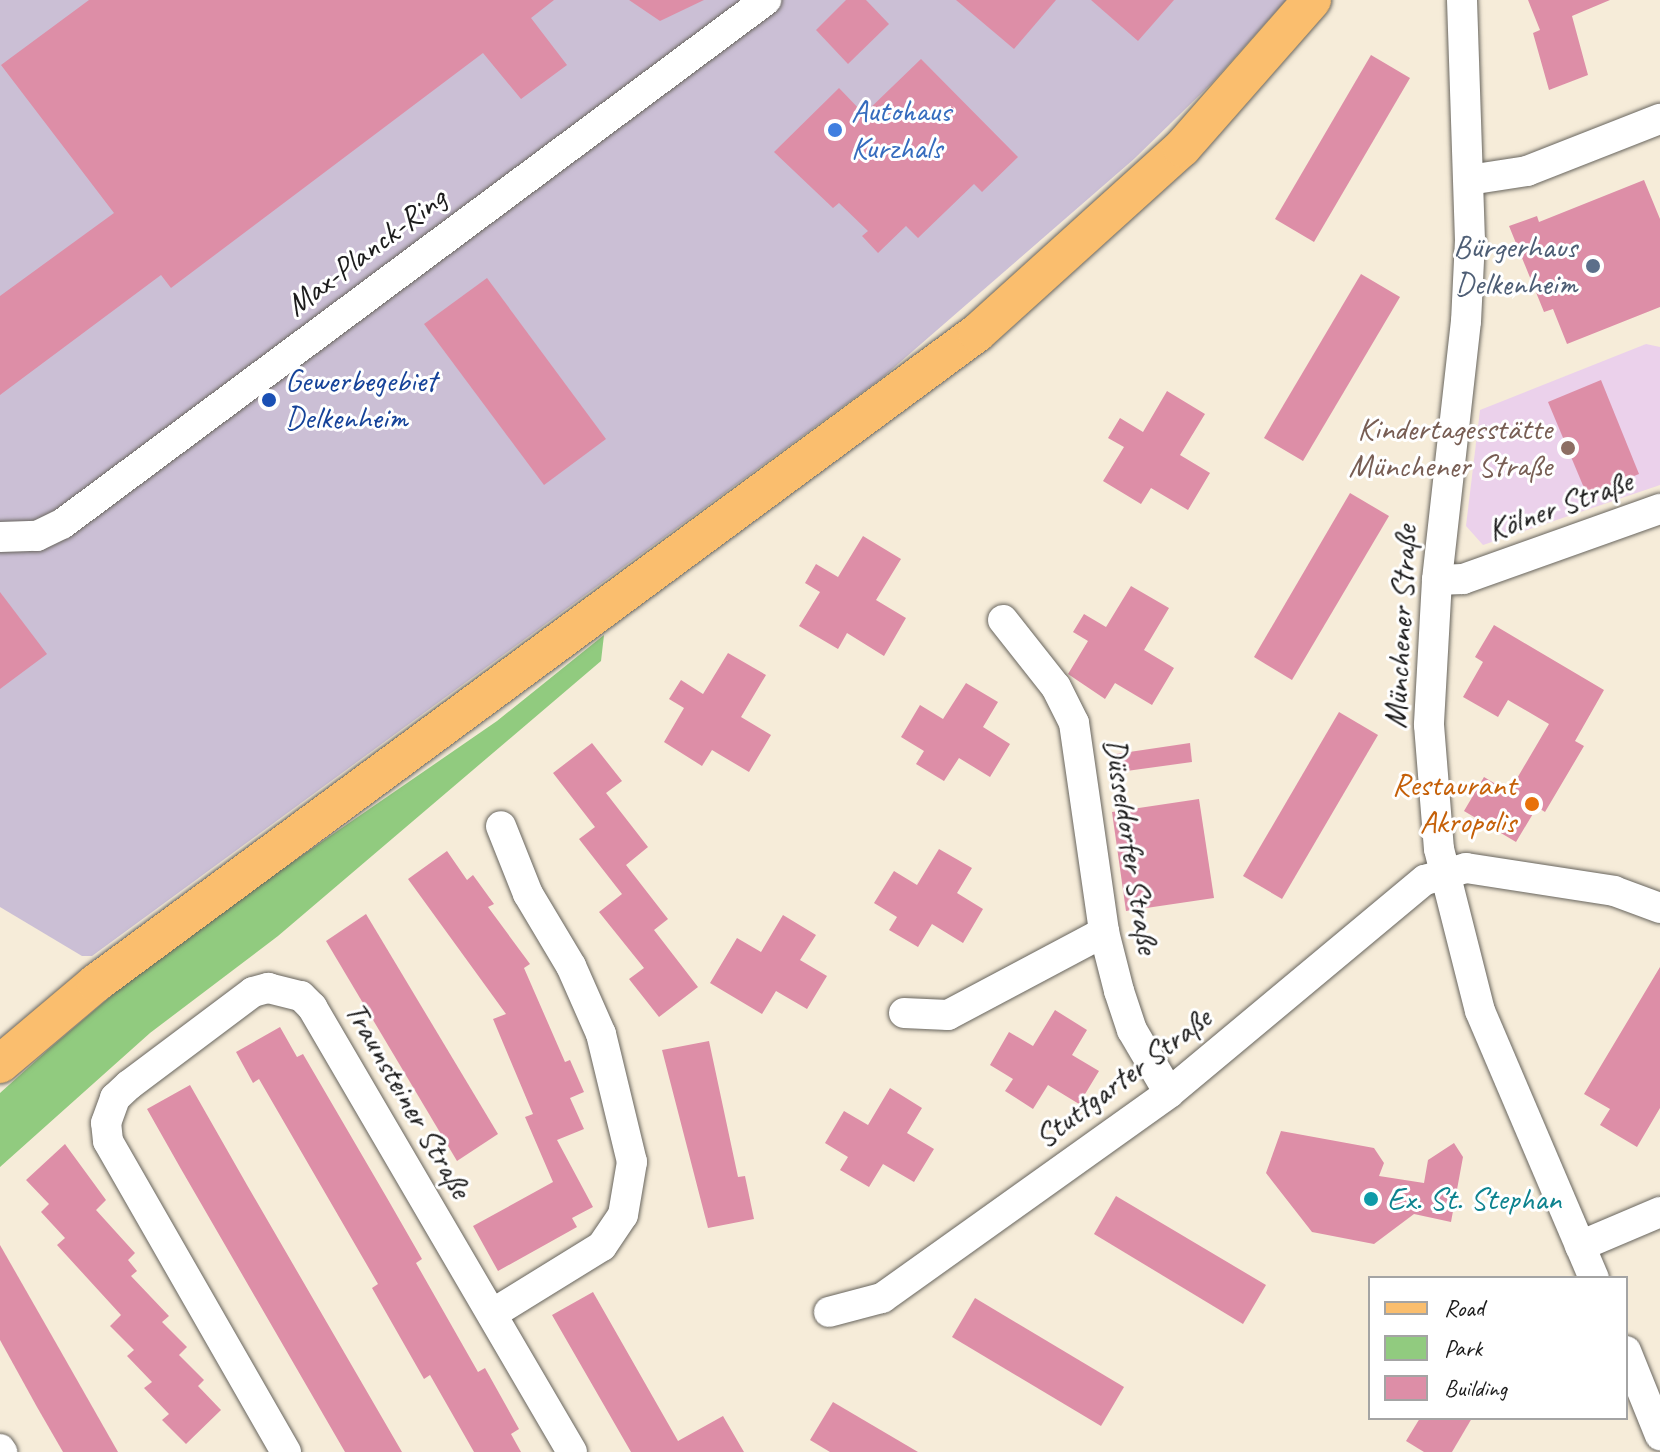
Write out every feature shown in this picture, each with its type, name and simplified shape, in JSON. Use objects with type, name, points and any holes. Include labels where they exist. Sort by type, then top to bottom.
[{"type":"main road","points":[[0,1064],[96,983],[977,333],[1182,148],[1312,0]]},
{"type":"street","name":"Max-Planck-Ring","points":[[0,537],[37,536],[62,524],[766,0]]},
{"type":"street","name":"Münchener Straße","points":[[1462,0],[1469,180],[1466,321],[1437,580],[1429,725],[1443,871],[1480,1011],[1593,1276]]},
{"type":"street","points":[[1469,180],[1527,171],[1660,119]]},
{"type":"street","name":"Kölner Straße","points":[[1437,580],[1463,579],[1660,509]]},
{"type":"street","name":"Düsseldorfer Straße","points":[[1003,620],[1056,687],[1074,723],[1104,932],[1132,1030],[1169,1093]]},
{"type":"street","points":[[492,1314],[602,1246],[623,1215],[632,1162],[601,1034],[571,966],[528,894],[501,826]]},
{"type":"street","points":[[1443,871],[1466,868],[1614,891],[1660,908]]},
{"type":"street","name":"Stuttgarter Straße","points":[[829,1312],[882,1298],[1169,1093],[1412,888],[1443,871]]},
{"type":"street","points":[[904,1013],[948,1015],[1104,932]]},
{"type":"street","name":"Traunsteiner Straße","points":[[286,1452],[108,1141],[106,1123],[115,1098],[129,1085],[253,992],[282,989],[312,1007],[572,1452]]},
{"type":"street","points":[[1580,1246],[1660,1212]]},
{"type":"street","points":[[1628,1356],[1660,1435]]},
{"type":"shaded area","points":[[0,0],[1286,0],[1211,84],[1134,159],[883,377],[92,956],[82,956],[0,907]]},
{"type":"shaded area","name":"Kindertagesstätte Münchener Straße","points":[[1646,344],[1660,347],[1660,485],[1483,545],[1466,526],[1480,410]]},
{"type":"green space","points":[[604,635],[601,661],[278,936],[150,1033],[0,1167],[0,1093],[49,1049],[165,950],[497,721]]},
{"type":"building","points":[[89,0],[554,0],[531,18],[567,65],[521,99],[483,53],[171,288],[161,275],[0,395],[0,296],[114,213],[1,65]]},
{"type":"building","points":[[629,0],[704,0],[660,21]]},
{"type":"building","points":[[846,0],[866,0],[889,24],[848,64],[816,30]]},
{"type":"building","points":[[956,0],[1056,0],[1014,49]]},
{"type":"building","points":[[1091,0],[1174,0],[1138,41]]},
{"type":"building","points":[[1528,0],[1610,0],[1572,16],[1588,75],[1549,90],[1533,33],[1540,30]]},
{"type":"building","points":[[1371,55],[1410,78],[1314,242],[1275,219]]},
{"type":"building","points":[[921,59],[1018,157],[982,192],[974,184],[918,238],[906,226],[878,253],[862,236],[868,231],[839,203],[833,208],[774,152],[839,88],[864,114]]},
{"type":"building","name":"Bürgerhaus Delkenheim","points":[[1644,180],[1660,219],[1660,307],[1567,344],[1553,309],[1544,312],[1509,226],[1537,216],[1539,222]]},
{"type":"building","points":[[1361,274],[1400,297],[1303,461],[1264,438]]},
{"type":"building","points":[[487,278],[606,439],[544,485],[424,324]]},
{"type":"building","points":[[1601,380],[1639,474],[1587,495],[1548,402]]},
{"type":"building","points":[[1167,391],[1205,414],[1180,455],[1210,473],[1188,510],[1151,488],[1141,504],[1103,481],[1124,447],[1108,438],[1120,418],[1143,432]]},
{"type":"building","points":[[1350,493],[1389,516],[1292,680],[1254,657]]},
{"type":"building","points":[[863,536],[901,559],[876,600],[906,618],[884,656],[847,633],[838,649],[799,626],[820,592],[805,583],[816,564],[838,577]]},
{"type":"building","points":[[1131,586],[1169,608],[1144,650],[1174,668],[1152,705],[1115,683],[1105,699],[1068,674],[1088,641],[1073,632],[1084,614],[1106,627]]},
{"type":"building","points":[[0,592],[47,654],[0,689]]},
{"type":"building","points":[[1494,625],[1604,690],[1575,741],[1584,746],[1545,812],[1537,807],[1516,842],[1464,811],[1484,777],[1509,792],[1549,724],[1508,700],[1498,717],[1463,697],[1483,662],[1475,657]]},
{"type":"building","points":[[728,653],[766,675],[741,717],[771,735],[749,772],[712,750],[702,766],[664,742],[684,708],[669,699],[681,680],[703,694]]},
{"type":"building","points":[[966,683],[998,702],[983,727],[1010,744],[990,777],[959,758],[944,781],[916,764],[924,751],[901,737],[920,705],[943,719]]},
{"type":"building","points":[[1339,712],[1378,735],[1282,899],[1243,876]]},
{"type":"building","points":[[592,743],[622,781],[606,793],[648,847],[626,865],[668,919],[654,930],[698,987],[659,1017],[629,979],[644,968],[599,912],[622,894],[579,839],[595,827],[553,773]]},
{"type":"building","points":[[1190,743],[1192,762],[1112,773],[1109,755]]},
{"type":"building","points":[[1199,799],[1214,898],[1126,911],[1112,812]]},
{"type":"building","points":[[939,849],[972,868],[957,893],[983,909],[963,943],[932,924],[918,947],[889,930],[897,917],[874,903],[894,871],[917,885]]},
{"type":"building","points":[[447,851],[467,880],[473,875],[494,904],[488,907],[530,964],[524,968],[565,1062],[570,1060],[584,1092],[570,1098],[584,1129],[557,1140],[593,1207],[572,1218],[577,1227],[498,1271],[473,1226],[553,1182],[525,1117],[533,1114],[493,1019],[506,1014],[408,879]]},
{"type":"building","points":[[366,914],[498,1134],[457,1161],[326,941]]},
{"type":"building","points":[[783,915],[816,935],[800,960],[827,976],[807,1009],[776,991],[762,1014],[710,983],[737,938],[761,952]]},
{"type":"building","points":[[1660,967],[1660,1108],[1637,1147],[1600,1125],[1610,1109],[1584,1094]]},
{"type":"building","points":[[1055,1010],[1087,1030],[1072,1055],[1099,1071],[1079,1104],[1048,1085],[1033,1109],[1005,1091],[1013,1079],[990,1065],[1009,1032],[1033,1046]]},
{"type":"building","points":[[280,1027],[297,1057],[303,1054],[387,1198],[422,1259],[416,1263],[478,1372],[485,1368],[519,1429],[511,1434],[521,1452],[474,1452],[430,1375],[424,1379],[372,1288],[378,1284],[259,1079],[253,1083],[236,1052]]},
{"type":"building","points":[[709,1041],[738,1177],[745,1176],[754,1219],[708,1228],[662,1050]]},
{"type":"building","points":[[190,1085],[402,1452],[345,1452],[181,1169],[147,1109]]},
{"type":"building","points":[[890,1088],[922,1108],[907,1133],[934,1149],[914,1182],[883,1164],[869,1187],[840,1170],[848,1157],[825,1143],[844,1111],[868,1125]]},
{"type":"building","name":"Ex. St. Stephan","points":[[1281,1131],[1374,1148],[1384,1163],[1379,1176],[1424,1183],[1428,1160],[1454,1143],[1463,1157],[1451,1222],[1414,1214],[1374,1244],[1312,1232],[1266,1173]]},
{"type":"building","points":[[65,1144],[106,1200],[96,1210],[135,1253],[128,1260],[137,1271],[131,1276],[169,1316],[162,1322],[187,1347],[179,1355],[204,1380],[198,1386],[221,1410],[186,1444],[162,1420],[169,1414],[144,1388],[152,1382],[127,1356],[134,1350],[110,1326],[121,1315],[57,1245],[65,1238],[41,1212],[49,1204],[26,1180]]},
{"type":"building","points":[[1116,1196],[1266,1285],[1243,1324],[1094,1234]]},
{"type":"building","points":[[0,1245],[118,1452],[63,1452],[37,1407],[0,1340]]},
{"type":"building","points":[[593,1292],[678,1441],[723,1416],[744,1452],[631,1452],[552,1315]]},
{"type":"building","points":[[975,1298],[1124,1387],[1101,1426],[952,1337]]},
{"type":"building","points":[[833,1402],[918,1452],[830,1452],[810,1440]]},
{"type":"building","points":[[1419,1420],[1471,1420],[1452,1452],[1424,1452],[1406,1441]]},
{"type":"place","name":"Autohaus Kurzhals","points":[[835,130]]},
{"type":"place","name":"Bürgerhaus Delkenheim","points":[[1593,266]]},
{"type":"place","name":"Gewerbegebiet Delkenheim","points":[[269,400]]},
{"type":"place","name":"Kindertagesstätte Münchener Straße","points":[[1568,448]]},
{"type":"place","name":"Restaurant Akropolis","points":[[1532,804]]},
{"type":"place","name":"Ex. St. Stephan","points":[[1371,1199]]}]
